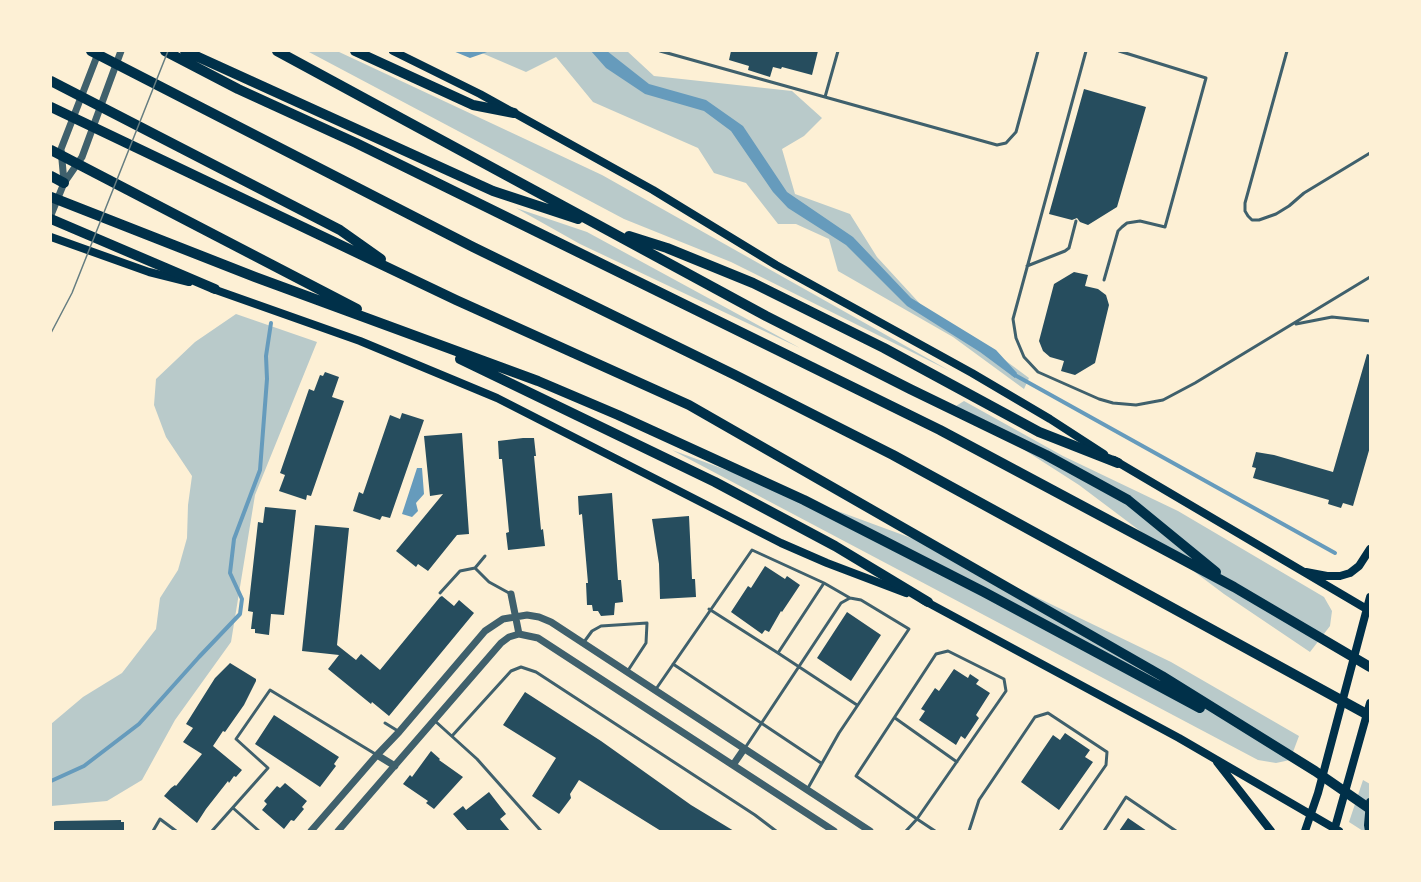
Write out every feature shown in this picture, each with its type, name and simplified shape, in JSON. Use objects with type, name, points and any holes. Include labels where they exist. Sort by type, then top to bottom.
[{"type":"highway","points":[[91,51],[504,263],[735,375],[893,455],[1370,716]]},
{"type":"highway","points":[[165,51],[238,89],[356,143],[940,430],[1234,587],[1370,667]]},
{"type":"highway","points":[[184,51],[493,191],[667,248],[753,283],[884,348],[1039,432],[1118,463]]},
{"type":"highway","points":[[277,51],[809,338],[1046,455],[1128,500],[1234,587]]},
{"type":"highway","points":[[355,51],[473,105],[514,114]]},
{"type":"highway","points":[[51,81],[340,230],[406,276]]},
{"type":"highway","points":[[51,107],[406,276],[689,405],[1162,676],[1315,771],[1370,809]]},
{"type":"highway","points":[[51,150],[353,307],[715,483],[835,546],[928,602]]},
{"type":"highway","points":[[51,176],[64,183]]},
{"type":"highway","points":[[51,197],[180,249],[538,381],[804,500],[984,592],[1274,747]]},
{"type":"highway","points":[[51,217],[215,289]]},
{"type":"main road","points":[[393,51],[480,94],[653,190],[776,265],[972,373],[1118,463],[1368,610]]},
{"type":"main road","points":[[51,237],[149,272],[215,289],[360,341],[508,403],[781,543],[928,602],[1214,758],[1336,830],[1340,807],[1370,702]]},
{"type":"main road","points":[[1300,571],[1327,576],[1350,573],[1359,566],[1370,549]]},
{"type":"main road","points":[[1305,831],[1312,815],[1370,597]]},
{"type":"main road","points":[[1214,758],[1271,831]]},
{"type":"main road","points":[[1369,828],[1370,802]]},
{"type":"street","points":[[64,183],[62,149],[99,51]]},
{"type":"street","points":[[51,217],[64,183],[82,157],[121,51]]},
{"type":"street","points":[[510,594],[519,634]]},
{"type":"street","points":[[311,831],[485,631],[503,619],[515,616],[539,617],[551,622],[870,831]]},
{"type":"street","points":[[338,831],[501,643],[509,636],[519,634],[538,638],[834,831]]},
{"type":"street","points":[[733,765],[744,749]]},
{"type":"street","points":[[377,755],[395,766]]},
{"type":"lane","points":[[660,51],[1001,145],[1010,140],[1016,132],[1038,51]]},
{"type":"lane","points":[[825,97],[838,51]]},
{"type":"lane","points":[[1086,51],[1013,319],[1016,338],[1029,364],[1047,376],[1113,403],[1136,405],[1168,397],[1370,277]]},
{"type":"lane","points":[[1104,280],[1116,238],[1122,226],[1140,221],[1165,227],[1206,78],[1119,51]]},
{"type":"lane","points":[[1287,51],[1245,203],[1248,216],[1252,220],[1259,220],[1276,214],[1304,193],[1370,153]]},
{"type":"lane","points":[[1027,266],[1069,248],[1076,221]]},
{"type":"lane","points":[[1292,325],[1332,317],[1370,321]]},
{"type":"lane","points":[[655,690],[752,550],[824,583],[850,598],[861,600],[909,629],[821,763],[808,790]]},
{"type":"lane","points":[[440,593],[460,571],[475,568],[485,556]]},
{"type":"lane","points":[[475,568],[489,582],[510,594]]},
{"type":"lane","points":[[778,653],[824,583]]},
{"type":"lane","points":[[744,749],[842,603],[850,598]]},
{"type":"lane","points":[[709,609],[858,705]]},
{"type":"lane","points":[[583,644],[592,631],[601,626],[647,623],[646,643],[627,672]]},
{"type":"lane","points":[[906,831],[917,819],[1006,691],[1004,679],[948,651],[936,654],[856,776],[917,819],[935,831]]},
{"type":"lane","points":[[673,664],[821,763]]},
{"type":"lane","points":[[452,736],[511,671],[521,667],[536,672],[776,831]]},
{"type":"lane","points":[[212,831],[268,768],[236,739],[270,690],[377,755]]},
{"type":"lane","points":[[969,831],[979,800],[985,790],[1035,717],[1048,713],[1107,752],[1106,765],[1060,831]]},
{"type":"lane","points":[[894,718],[957,762]]},
{"type":"lane","points":[[434,720],[477,759],[541,831]]},
{"type":"lane","points":[[385,723],[399,732]]},
{"type":"lane","points":[[1104,831],[1126,797],[1176,831]]},
{"type":"lane","points":[[233,808],[259,831]]},
{"type":"lane","points":[[153,831],[160,819],[176,831]]},
{"type":"shaded area","points":[[307,51],[337,51],[602,175],[950,371],[731,262],[624,219]]},
{"type":"shaded area","points":[[477,51],[627,51],[654,76],[792,91],[822,118],[804,136],[782,149],[795,194],[850,214],[877,257],[934,319],[971,335],[1029,378],[1024,389],[953,337],[838,271],[829,239],[796,224],[778,224],[746,183],[714,173],[698,148],[593,102],[556,57],[526,72]]},
{"type":"shaded area","points":[[516,208],[587,232],[800,348],[580,244]]},
{"type":"shaded area","points":[[236,314],[317,342],[255,495],[231,642],[175,720],[142,780],[107,801],[51,806],[51,724],[83,697],[122,673],[156,629],[160,598],[178,570],[187,538],[192,476],[166,437],[154,405],[156,379],[195,342]]},
{"type":"shaded area","points":[[964,401],[1063,456],[1178,511],[1324,597],[1332,611],[1330,626],[1310,652],[1224,594],[1079,485],[956,406]]},
{"type":"shaded area","points":[[672,450],[922,542],[1171,662],[1299,736],[1290,760],[1276,763],[1258,760]]},
{"type":"shaded area","points":[[1363,780],[1370,784],[1370,831],[1363,831],[1349,822]]},
{"type":"water","points":[[453,51],[490,51],[470,58]]},
{"type":"water","points":[[591,51],[607,51],[649,84],[706,100],[743,126],[787,192],[853,237],[911,298],[996,350],[1017,373],[1015,378],[980,352],[907,306],[846,245],[788,208],[773,192],[731,131],[704,111],[645,94],[606,68]]},
{"type":"water","points":[[417,468],[422,468],[424,494],[416,503],[418,511],[412,517],[402,514]]},
{"type":"building","points":[[731,51],[818,51],[812,75],[782,67],[781,69],[773,67],[770,77],[748,70],[749,66],[729,60]]},
{"type":"building","points":[[1084,89],[1146,107],[1117,207],[1088,225],[1077,218],[1072,220],[1049,214]]},
{"type":"building","points":[[1074,272],[1088,275],[1085,286],[1098,289],[1106,295],[1109,305],[1095,363],[1075,375],[1061,371],[1064,361],[1050,357],[1043,351],[1039,341],[1054,284]]},
{"type":"building","points":[[1367,354],[1370,355],[1370,447],[1353,506],[1343,503],[1341,508],[1328,504],[1329,500],[1253,478],[1256,468],[1252,467],[1256,452],[1333,472]]},
{"type":"building","points":[[325,372],[339,377],[332,397],[344,401],[311,496],[307,495],[306,500],[279,491],[285,475],[280,473],[309,389],[314,391],[320,375],[323,376]]},
{"type":"building","points":[[402,413],[424,420],[390,518],[382,516],[380,520],[353,511],[359,492],[363,494],[390,415],[400,419]]},
{"type":"building","points":[[462,433],[469,534],[457,535],[428,571],[418,564],[416,567],[396,551],[443,494],[430,496],[424,436]]},
{"type":"building","points":[[534,438],[541,530],[543,529],[545,546],[508,550],[506,533],[509,532],[502,459],[499,459],[498,441]]},
{"type":"building","points":[[612,493],[618,580],[621,580],[623,602],[615,603],[614,615],[601,616],[598,611],[593,611],[592,605],[587,605],[586,583],[588,583],[582,514],[579,515],[578,496]]},
{"type":"building","points":[[265,507],[296,510],[284,615],[271,614],[269,635],[255,633],[255,629],[251,629],[253,612],[248,611],[258,522],[263,523]]},
{"type":"building","points":[[689,516],[692,579],[695,579],[696,597],[660,599],[659,564],[652,519]]},
{"type":"building","points":[[315,525],[349,528],[337,645],[356,660],[361,654],[380,670],[442,596],[454,606],[459,600],[474,613],[389,716],[328,669],[339,655],[302,651]]},
{"type":"building","points":[[765,566],[785,579],[787,576],[800,585],[769,632],[765,630],[762,634],[731,612],[748,586],[751,588]]},
{"type":"building","points":[[847,612],[881,635],[851,681],[817,658]]},
{"type":"building","points":[[230,663],[256,681],[244,705],[213,746],[242,770],[229,783],[228,781],[197,823],[164,796],[176,786],[202,754],[183,742],[193,728],[186,724],[215,678]]},
{"type":"building","points":[[954,669],[968,678],[970,674],[979,680],[976,684],[990,693],[976,715],[979,718],[965,739],[961,736],[956,745],[919,720],[925,711],[921,709],[935,688],[939,691]]},
{"type":"building","points":[[525,692],[601,741],[691,805],[734,831],[661,831],[579,780],[570,794],[571,798],[559,814],[532,796],[556,758],[503,725]]},
{"type":"building","points":[[274,715],[339,757],[334,764],[336,766],[320,787],[255,744]]},
{"type":"building","points":[[1065,733],[1090,750],[1085,757],[1093,762],[1059,810],[1021,782],[1053,735],[1060,740]]},
{"type":"building","points":[[431,751],[439,760],[463,777],[434,809],[426,803],[428,801],[403,784],[410,775],[412,777]]},
{"type":"building","points":[[285,783],[307,801],[302,807],[304,809],[284,829],[262,810],[267,804],[264,801],[277,786],[280,788]]},
{"type":"building","points":[[489,792],[506,814],[500,819],[510,831],[468,831],[453,814],[463,806],[466,810]]},
{"type":"building","points":[[1128,818],[1147,831],[1119,831]]},
{"type":"building","points":[[121,820],[124,822],[124,831],[54,831],[56,821]]},
{"type":"waterway","points":[[51,781],[84,766],[139,724],[240,614],[242,599],[230,573],[234,539],[260,470],[267,379],[266,356],[271,323]]},
{"type":"waterway","points":[[1013,374],[1335,553]]},
{"type":"tram line","points":[[51,333],[72,293],[168,51]]}]
